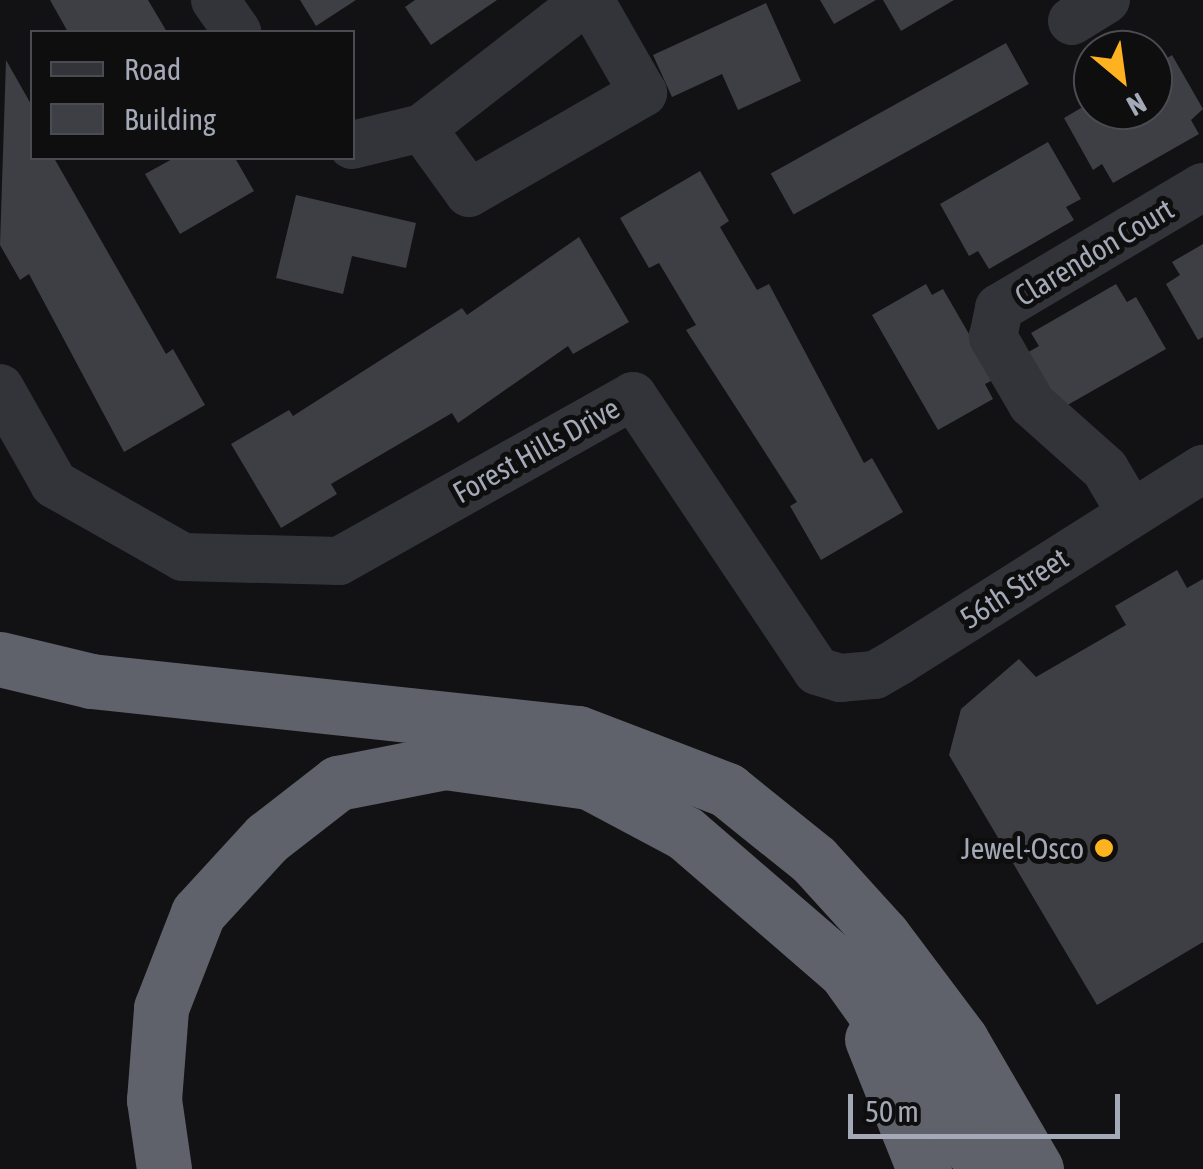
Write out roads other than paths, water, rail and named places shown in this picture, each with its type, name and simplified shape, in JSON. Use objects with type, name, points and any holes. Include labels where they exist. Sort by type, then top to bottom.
[{"type":"highway","points":[[0,659],[91,681],[578,733],[727,790],[814,860],[882,936],[961,1040],[1036,1169]]},
{"type":"highway","points":[[164,1169],[154,1100],[162,1008],[198,914],[267,838],[338,783],[445,762],[589,782],[685,834],[845,972],[987,1169]]},
{"type":"highway","points":[[845,972],[924,1169]]},
{"type":"street","points":[[216,0],[236,30]]},
{"type":"street","points":[[355,144],[422,128],[588,0],[643,93],[468,193],[422,128]]},
{"type":"street","name":"Clarendon Court","points":[[1131,513],[1105,469],[1032,404],[993,337],[999,308],[1203,187]]},
{"type":"street","name":"Forest Hills Drive","points":[[0,388],[54,484],[182,556],[340,560],[633,396],[817,672]]},
{"type":"street","name":"56th Street","points":[[817,672],[875,675],[1203,470]]},
{"type":"place","name":"Jewel-Osco","points":[[1104,848]]}]
